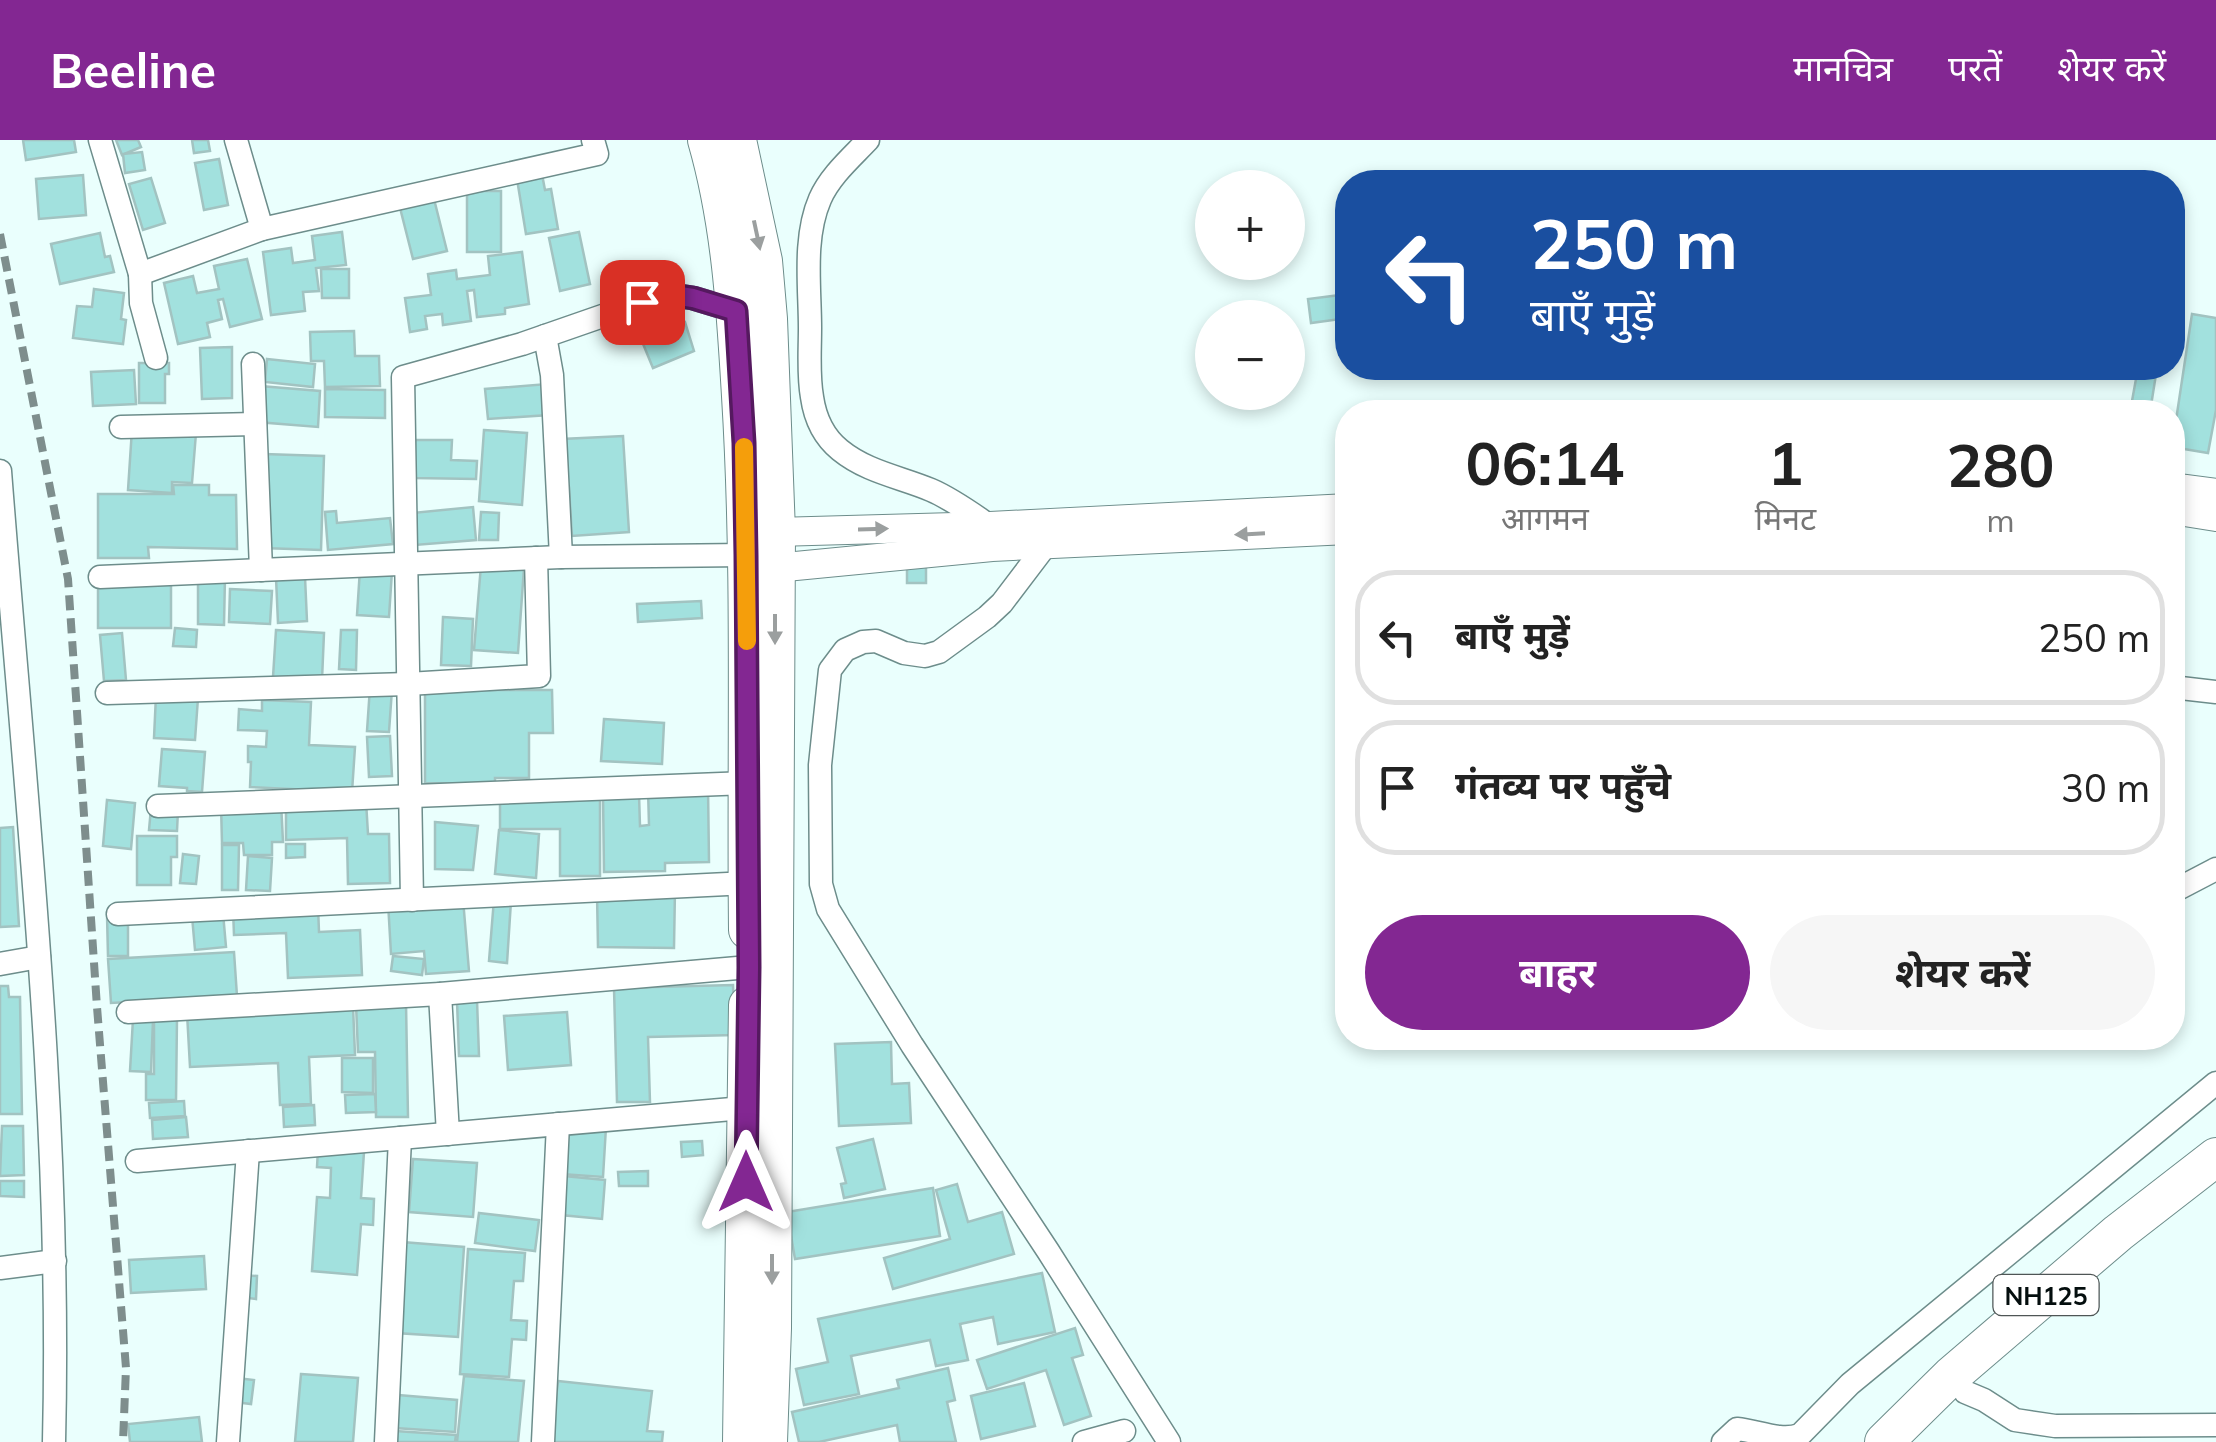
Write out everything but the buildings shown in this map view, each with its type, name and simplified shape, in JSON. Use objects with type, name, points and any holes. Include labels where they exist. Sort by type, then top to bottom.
[{"type":"highway","points":[[706,140],[728,246],[744,443],[766,552],[748,783],[748,883],[749,967],[772,1328],[768,1442]]},
{"type":"highway","points":[[737,140],[763,262],[768,319],[759,1106],[742,1442]]},
{"type":"highway","name":"NH125","points":[[1884,1442],[1950,1376],[2216,1157]]},
{"type":"highway","name":"NH125","points":[[1916,1442],[1965,1392],[2216,1188]]},
{"type":"street","points":[[100,140],[140,274],[141,303],[156,358]]},
{"type":"street","points":[[236,140],[262,229]]},
{"type":"street","points":[[140,274],[262,229],[596,154],[593,140]]},
{"type":"street","points":[[868,140],[840,168],[822,195],[813,218],[810,380],[817,417],[838,449],[856,462],[954,501],[990,526]]},
{"type":"street","points":[[412,900],[404,377],[545,336],[666,294],[736,311]]},
{"type":"street","points":[[545,336],[552,375],[561,557]]},
{"type":"street","points":[[253,364],[262,570]]},
{"type":"street","points":[[121,427],[255,424]]},
{"type":"street","points":[[0,471],[39,957],[55,1261],[54,1442]]},
{"type":"street","points":[[2185,489],[2216,494]]},
{"type":"street","points":[[928,540],[990,526],[1335,509]]},
{"type":"street","points":[[2185,512],[2216,517]]},
{"type":"street","points":[[100,578],[561,557],[766,552],[928,540],[1046,545],[1335,531]]},
{"type":"street","points":[[1046,545],[1002,603],[939,652],[925,656],[904,653],[876,641],[863,642],[845,650],[830,670],[820,765],[822,884],[828,910],[901,1028],[1169,1442]]},
{"type":"street","points":[[107,693],[539,676],[536,558]]},
{"type":"street","points":[[2185,688],[2216,692]]},
{"type":"street","points":[[158,806],[748,783]]},
{"type":"street","points":[[2185,885],[2216,868]]},
{"type":"street","points":[[118,914],[748,883]]},
{"type":"street","points":[[0,964],[39,957]]},
{"type":"street","points":[[128,1012],[440,994],[749,967]]},
{"type":"street","points":[[440,994],[448,1134]]},
{"type":"street","points":[[1722,1442],[1737,1429],[1783,1441],[1800,1435],[1850,1384],[2216,1083]]},
{"type":"street","points":[[137,1161],[759,1106]]},
{"type":"street","points":[[543,1442],[558,1124]]},
{"type":"street","points":[[386,1442],[400,1138]]},
{"type":"street","points":[[228,1442],[248,1151]]},
{"type":"street","points":[[0,1268],[55,1261]]},
{"type":"street","points":[[1965,1392],[2015,1420],[2055,1426],[2216,1424]]},
{"type":"street","points":[[1084,1442],[1124,1430]]},
{"type":"railway","points":[[0,234],[68,579],[126,1368],[123,1442]]},
{"type":"slow traffic","points":[[744,447],[747,641]]},
{"type":"route","points":[[642,302],[666,294],[736,311],[746,555],[746,1182]]}]
